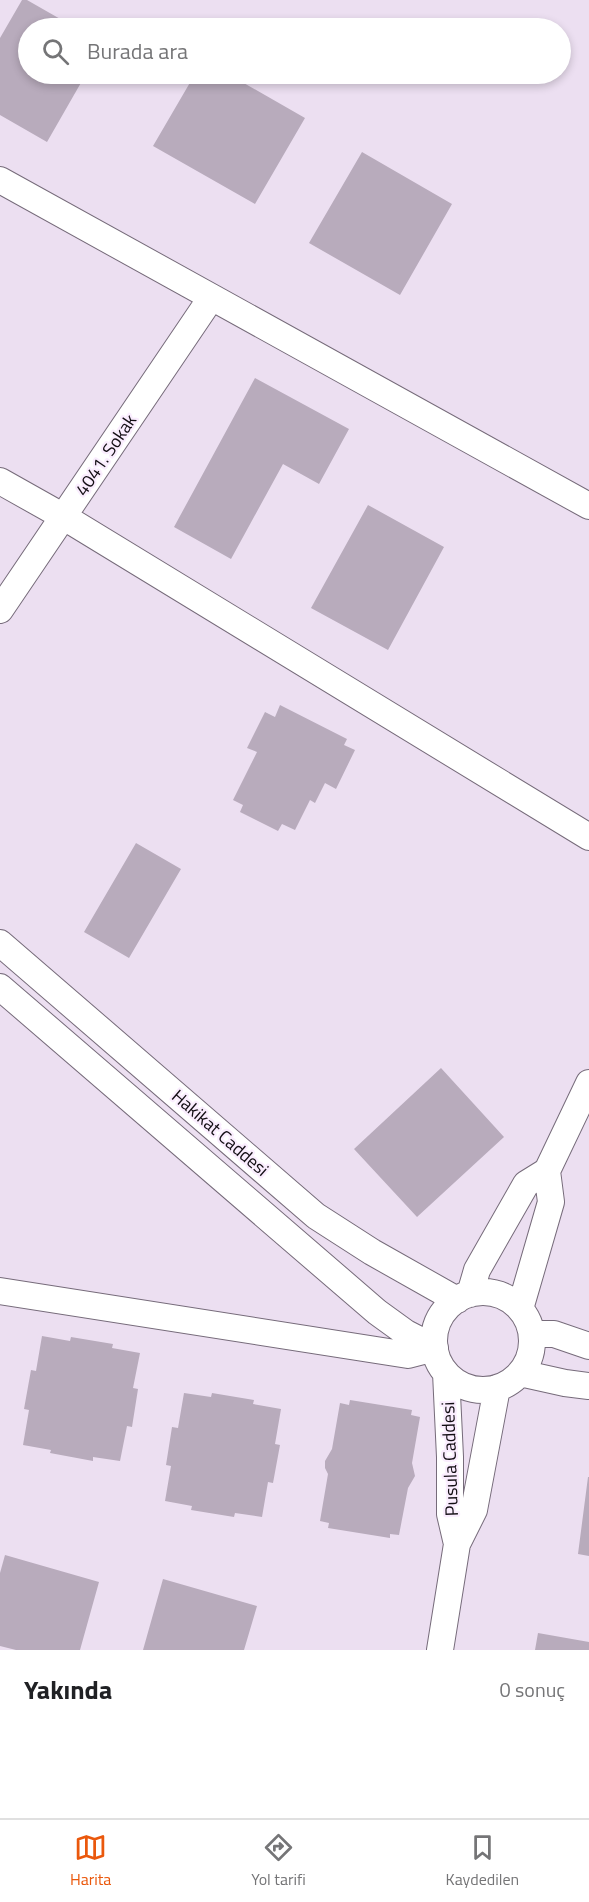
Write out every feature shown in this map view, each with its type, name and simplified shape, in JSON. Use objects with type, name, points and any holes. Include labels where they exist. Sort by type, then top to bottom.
[{"type":"street","points":[[0,180],[589,506]]},
{"type":"street","name":"4041. Sokak","points":[[0,610],[211,298]]},
{"type":"street","points":[[0,481],[64,517],[589,837]]},
{"type":"street","name":"Hakikat Caddesi","points":[[0,943],[316,1216],[372,1252],[463,1297]]},
{"type":"street","name":"Hakikat Caddesi","points":[[0,987],[377,1312],[406,1333],[435,1348]]},
{"type":"street","points":[[520,1309],[550,1202],[547,1171],[589,1083]]},
{"type":"street","points":[[463,1297],[526,1184],[547,1171]]},
{"type":"street","points":[[0,1291],[408,1354],[435,1348]]},
{"type":"street","points":[[483,1292],[497,1294],[510,1300],[520,1309],[528,1320],[532,1334],[532,1348],[528,1361],[510,1382],[497,1388],[483,1390],[470,1388],[457,1382],[447,1373],[439,1362],[435,1348],[435,1334],[446,1309],[463,1297],[483,1292]]},
{"type":"street","points":[[532,1334],[554,1334],[589,1346]]},
{"type":"street","name":"Pusula Caddesi","points":[[447,1373],[450,1514],[457,1544]]},
{"type":"street","points":[[520,1373],[589,1386]]},
{"type":"street","name":"Pusula Caddesi","points":[[440,1650],[457,1544],[474,1510],[497,1388]]},
{"type":"building","points":[[22,0],[27,0],[58,18],[18,18],[18,84],[80,84],[47,142],[0,115],[0,38]]},
{"type":"building","points":[[189,84],[246,84],[305,118],[255,204],[153,146]]},
{"type":"building","points":[[362,152],[452,204],[400,295],[309,243]]},
{"type":"building","points":[[255,378],[349,429],[319,484],[283,464],[231,559],[174,527]]},
{"type":"building","points":[[368,505],[444,547],[388,650],[311,608]]},
{"type":"building","points":[[280,705],[347,739],[344,745],[355,750],[336,789],[325,783],[315,803],[310,800],[295,830],[282,824],[278,831],[240,812],[243,805],[233,800],[257,752],[247,748],[265,712],[275,717]]},
{"type":"building","points":[[136,843],[181,869],[129,958],[84,932]]},
{"type":"building","points":[[441,1068],[504,1137],[417,1217],[354,1149]]},
{"type":"building","points":[[42,1336],[70,1341],[71,1337],[113,1344],[112,1348],[140,1353],[133,1388],[138,1389],[132,1427],[127,1426],[120,1461],[93,1457],[93,1461],[23,1445],[29,1410],[24,1409],[31,1370],[36,1371]]},
{"type":"building","points":[[184,1393],[211,1397],[212,1393],[254,1400],[253,1404],[281,1409],[275,1444],[280,1445],[273,1483],[268,1482],[262,1517],[235,1513],[234,1517],[191,1510],[192,1506],[165,1501],[171,1466],[166,1465],[172,1427],[178,1428]]},
{"type":"building","points":[[350,1400],[412,1410],[411,1415],[420,1417],[412,1463],[415,1476],[408,1488],[399,1535],[390,1534],[390,1538],[328,1528],[329,1523],[320,1521],[328,1474],[325,1461],[332,1449],[340,1403],[349,1405]]},
{"type":"building","points":[[589,1477],[589,1556],[578,1554]]},
{"type":"building","points":[[5,1555],[99,1582],[80,1650],[16,1650],[0,1646],[0,1573]]},
{"type":"building","points":[[163,1579],[257,1606],[244,1650],[143,1650]]},
{"type":"building","points":[[538,1633],[589,1642],[589,1650],[535,1650]]}]
